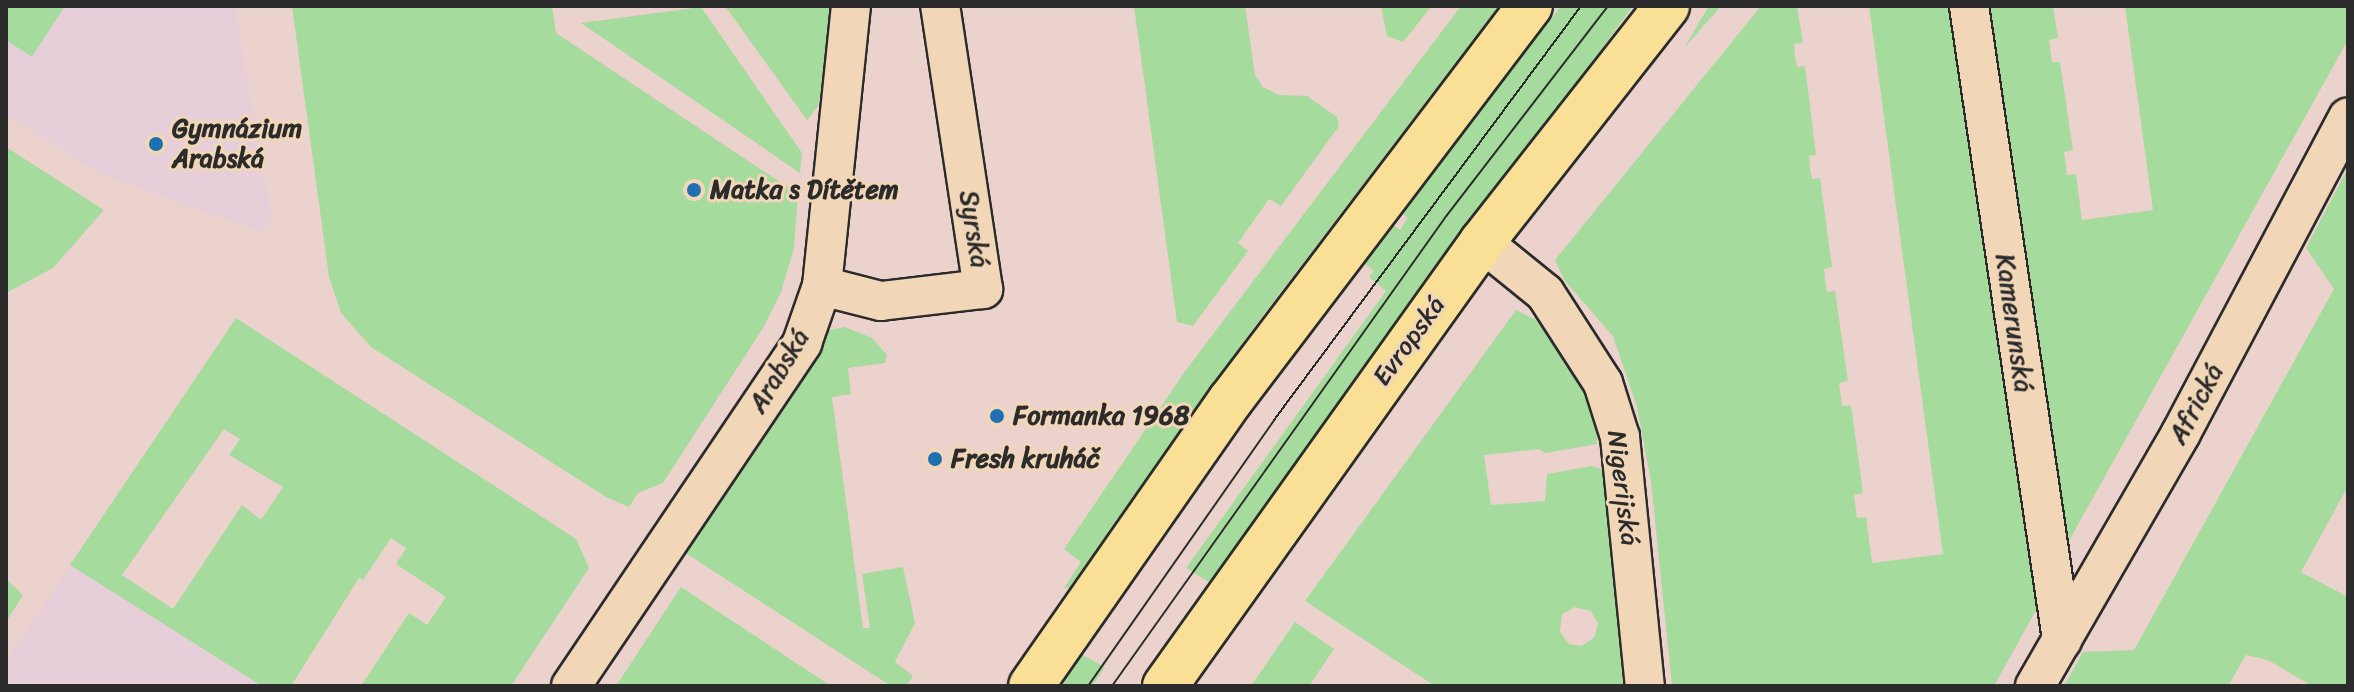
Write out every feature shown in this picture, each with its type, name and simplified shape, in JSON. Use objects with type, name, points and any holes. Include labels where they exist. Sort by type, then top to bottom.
[{"type":"main road","points":[[1031,686],[1230,401],[1530,6]]},
{"type":"main road","name":"Evropská","points":[[1165,686],[1482,242],[1667,6]]},
{"type":"street","name":"Arabská","points":[[571,686],[802,343],[822,286],[851,6]]},
{"type":"street","name":"Syrská","points":[[822,286],[881,301],[983,289],[940,6]]},
{"type":"street","name":"Kamerunská","points":[[1969,6],[2062,640]]},
{"type":"street","name":"Africká","points":[[2035,686],[2181,433],[2348,118]]},
{"type":"street","name":"Nigerijská","points":[[1482,242],[1545,293],[1603,383],[1620,437],[1645,686]]},
{"type":"shaded area","name":"Gymnázium Arabská","points":[[6,6],[235,6],[272,217],[263,232],[100,174],[6,114]]},
{"type":"shaded area","points":[[70,565],[262,686],[6,686],[6,662]]},
{"type":"green space","points":[[6,6],[65,6],[32,57],[6,40]]},
{"type":"green space","points":[[292,6],[552,6],[556,33],[798,194],[794,248],[781,292],[763,328],[663,483],[638,493],[629,507],[606,497],[371,347],[341,313],[329,277]]},
{"type":"green space","points":[[725,6],[836,6],[818,106],[807,120]]},
{"type":"green space","points":[[1134,6],[1245,6],[1255,75],[1263,87],[1279,95],[1307,96],[1337,117],[1339,126],[1281,206],[1269,199],[1238,243],[1248,251],[1193,326],[1177,322]]},
{"type":"green space","points":[[1381,6],[1432,6],[1403,42],[1387,36]]},
{"type":"green space","points":[[1461,6],[1499,6],[1255,326],[1069,588],[1064,588],[1081,562],[1064,549],[1186,370]]},
{"type":"green space","points":[[1561,6],[1633,6],[1209,582],[1186,568],[1386,291],[1369,277],[1374,271],[1360,260],[1390,223],[1400,230],[1408,218],[1400,212]]},
{"type":"green space","points":[[1709,6],[1721,6],[1684,48],[1704,14]]},
{"type":"green space","points":[[1761,6],[1797,6],[1803,43],[1794,44],[1795,56],[1797,67],[1805,66],[1816,155],[1809,156],[1810,168],[1812,179],[1820,178],[1832,267],[1824,269],[1825,280],[1827,292],[1835,291],[1848,381],[1839,383],[1842,406],[1851,405],[1863,493],[1854,495],[1857,518],[1866,517],[1872,563],[1943,554],[1869,6],[1959,6],[2040,603],[1994,686],[1672,686],[1651,481],[1637,407],[1613,336],[1565,281],[1555,260]]},
{"type":"green space","points":[[1982,6],[2053,6],[2058,38],[2049,40],[2052,62],[2060,62],[2073,150],[2064,152],[2067,175],[2076,174],[2082,220],[2153,210],[2125,6],[2348,6],[2348,40],[2070,539],[2064,536]]},
{"type":"green space","points":[[701,7],[802,153],[800,173],[581,23]]},
{"type":"green space","points":[[6,147],[104,210],[53,268],[6,293]]},
{"type":"green space","points":[[2348,168],[2348,486],[2301,572],[2348,597],[2348,686],[2312,686],[2268,660],[2246,655],[2228,686],[2064,686],[2083,652],[2134,650],[2334,289],[2306,248]]},
{"type":"green space","points":[[1516,310],[1536,320],[1580,380],[1596,418],[1597,444],[1545,453],[1539,449],[1484,455],[1491,505],[1545,501],[1547,474],[1592,466],[1601,469],[1607,478],[1627,686],[1435,686],[1305,601]],"holes":[[[1575,607],[1591,611],[1598,624],[1594,638],[1581,646],[1569,644],[1560,632],[1562,614]]]},
{"type":"green space","points":[[236,318],[576,539],[589,568],[511,686],[361,686],[409,613],[427,625],[446,597],[396,564],[406,548],[391,538],[363,580],[359,578],[291,686],[262,686],[70,565]],"holes":[[[224,429],[240,439],[229,455],[283,487],[261,520],[242,505],[173,609],[122,575]]]},
{"type":"green space","points":[[845,327],[872,338],[887,355],[885,363],[848,368],[851,394],[832,397],[863,628],[870,628],[862,574],[903,567],[915,623],[895,662],[913,676],[906,686],[891,686],[684,552],[826,331]]},
{"type":"green space","points":[[6,579],[23,595],[6,622]]},
{"type":"green space","points":[[681,587],[831,686],[616,686]]},
{"type":"green space","points":[[1295,622],[1334,649],[1309,686],[1251,686]]},
{"type":"green space","points":[[1081,654],[1105,667],[1092,686],[1062,686]]},
{"type":"tram line","points":[[1088,686],[1274,420],[1581,6]]},
{"type":"tram line","points":[[1112,686],[1447,215],[1608,6]]},
{"type":"place","name":"Gymnázium Arabská","points":[[156,144]]},
{"type":"place","name":"Matka s Dítětem","points":[[694,190]]},
{"type":"place","name":"Formanka 1968","points":[[997,416]]},
{"type":"place","name":"Fresh kruháč","points":[[935,459]]}]
